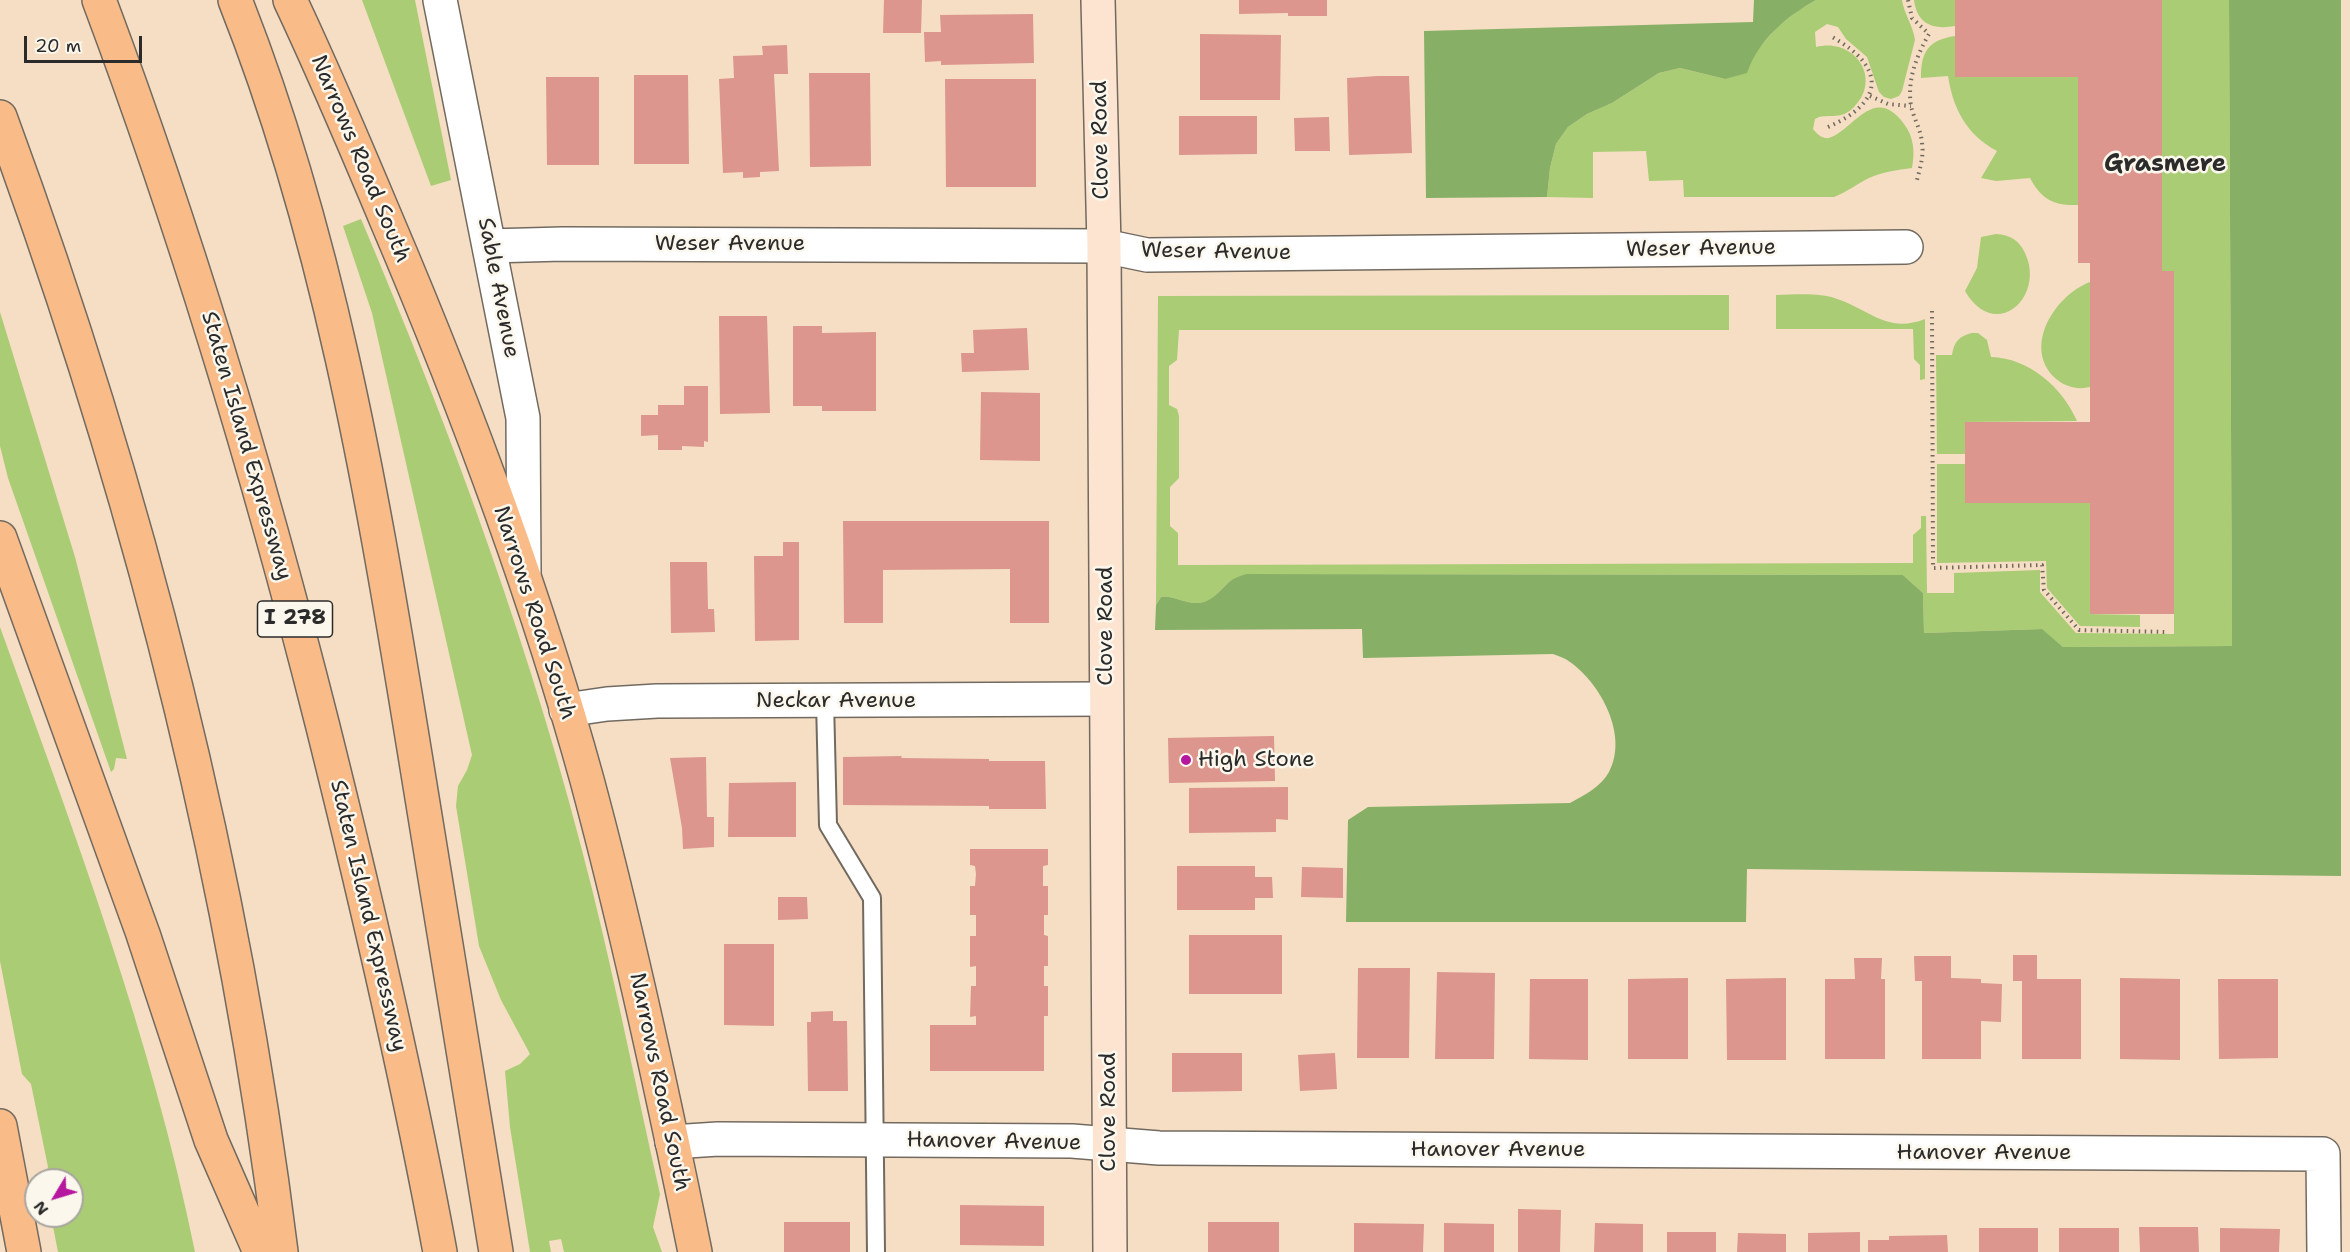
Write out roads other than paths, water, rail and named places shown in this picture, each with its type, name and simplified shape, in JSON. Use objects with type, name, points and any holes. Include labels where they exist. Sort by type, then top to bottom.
[{"type":"main road","name":"Staten Island Expressway","points":[[99,0],[201,292],[270,522],[356,856],[388,995],[440,1252]]},
{"type":"main road","points":[[235,0],[267,89],[308,223],[356,417],[404,685],[496,1252]]},
{"type":"main road","name":"Narrows Road South","points":[[290,0],[341,112],[452,377],[524,580],[566,710],[622,919],[695,1252]]},
{"type":"main road","points":[[0,117],[99,412],[143,564],[178,702],[211,843],[240,984],[266,1134],[281,1252]]},
{"type":"main road","points":[[0,538],[143,934],[211,1140],[260,1252]]},
{"type":"main road","points":[[1,1139],[24,1252]]},
{"type":"street","name":"Sable Avenue","points":[[440,0],[523,418],[524,580]]},
{"type":"street","name":"Clove Road","points":[[1098,0],[1104,246],[1110,1252]]},
{"type":"street","name":"Weser Avenue","points":[[489,246],[575,244],[1104,246],[1147,255],[1906,247]]},
{"type":"street","name":"Neckar Avenue","points":[[566,710],[607,704],[657,701],[1106,699]]},
{"type":"street","name":"Hanover Avenue","points":[[672,1142],[717,1139],[875,1140],[1072,1142],[1159,1148],[2323,1154],[2324,1252]]},
{"type":"lane","points":[[825,701],[828,825],[872,898],[876,1252]]},
{"type":"place","name":"High Stone","points":[[1186,760]]},
{"type":"district","name":"Grasmere","points":[[2165,165]]}]
